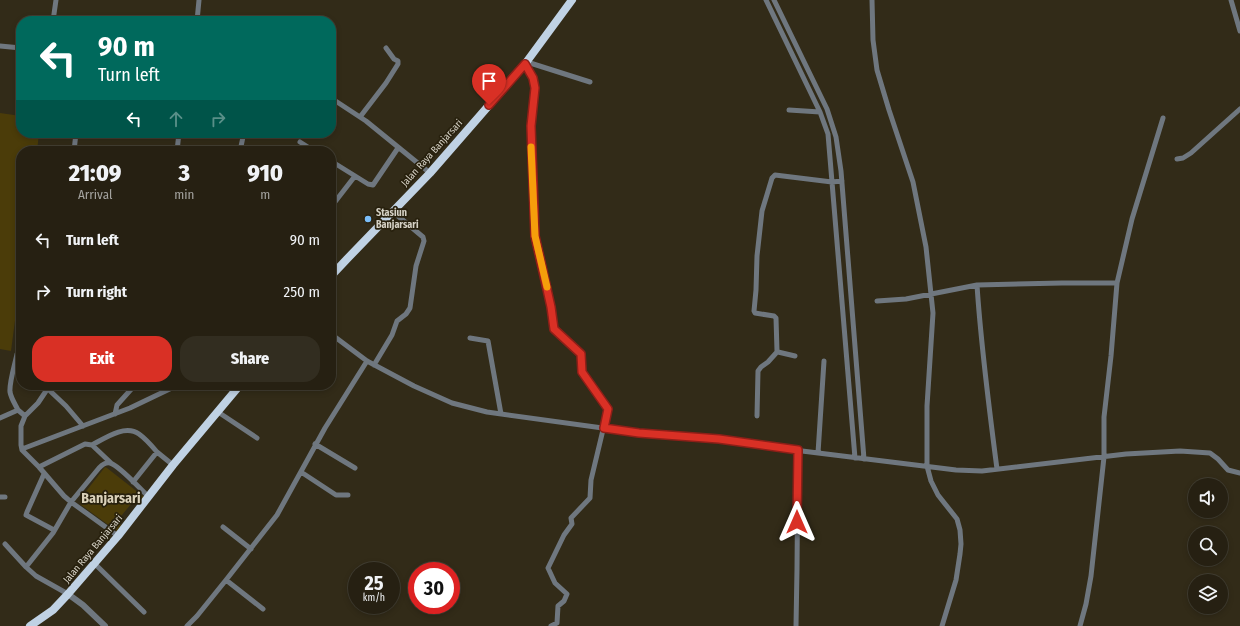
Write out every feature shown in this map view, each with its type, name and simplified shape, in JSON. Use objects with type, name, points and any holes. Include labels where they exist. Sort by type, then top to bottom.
[{"type":"highway","name":"Jalan Raya Banjarsari","points":[[336,271],[430,173],[526,63],[572,0]]},
{"type":"highway","name":"Jalan Raya Banjarsari","points":[[30,626],[53,610],[95,564],[173,465],[236,390]]},
{"type":"street","points":[[54,16],[56,0]]},
{"type":"street","points":[[197,16],[199,0]]},
{"type":"street","points":[[766,0],[804,70],[818,91],[827,120],[836,137],[834,156],[853,382],[864,459]]},
{"type":"street","points":[[774,0],[820,112],[827,120],[828,134],[834,156],[853,382],[855,458]]},
{"type":"street","points":[[872,0],[873,40],[877,70],[913,182],[926,246],[932,295],[933,313],[927,406],[927,466],[931,481],[938,496],[957,519],[960,530],[961,544],[956,580],[942,626]]},
{"type":"street","points":[[1231,0],[1240,31]]},
{"type":"street","points":[[0,46],[16,48]]},
{"type":"street","points":[[360,117],[383,87],[398,64],[398,61],[394,59],[386,48]]},
{"type":"street","points":[[526,63],[590,82]]},
{"type":"street","points":[[526,63],[533,78],[535,88],[531,126],[535,236],[551,307],[554,329],[581,354],[582,372],[608,409],[591,480],[590,498],[571,518],[572,524],[564,534],[548,568],[556,583],[567,594],[564,601],[558,606],[557,623],[551,626]]},
{"type":"street","points":[[336,101],[360,117],[430,173]]},
{"type":"street","points":[[1178,159],[1191,153],[1240,109]]},
{"type":"street","points":[[788,110],[820,112]]},
{"type":"street","points":[[1080,626],[1091,576],[1104,457],[1104,417],[1117,283],[1132,219],[1163,118]]},
{"type":"street","points":[[300,142],[306,146]]},
{"type":"street","points":[[336,164],[370,185],[375,183],[398,148]]},
{"type":"street","points":[[757,416],[758,371],[777,352],[776,318],[771,315],[755,313],[754,311],[757,256],[762,211],[770,184],[773,176],[777,174],[837,181]]},
{"type":"street","points":[[336,202],[356,176]]},
{"type":"street","points":[[374,365],[391,338],[397,321],[406,314],[410,308],[416,266],[424,241],[423,237],[392,211]]},
{"type":"street","points":[[877,301],[932,295],[976,285],[1117,283]]},
{"type":"street","points":[[976,285],[988,402],[998,469]]},
{"type":"street","points":[[336,338],[367,361],[414,386],[452,403],[487,412],[639,433],[719,439],[855,458],[956,470],[982,471],[1126,454],[1180,451],[1210,453],[1228,470],[1240,473]]},
{"type":"street","points":[[470,338],[488,341],[501,414]]},
{"type":"street","points":[[777,352],[795,356]]},
{"type":"street","points":[[16,359],[10,387],[12,398],[18,410],[25,416]]},
{"type":"street","points":[[187,626],[197,616],[277,515],[315,444],[367,361]]},
{"type":"street","points":[[818,453],[824,361]]},
{"type":"street","points":[[47,390],[38,403],[25,416],[20,432],[22,449],[64,496],[118,536]]},
{"type":"street","points":[[52,390],[84,426]]},
{"type":"street","points":[[115,414],[117,405],[130,390]]},
{"type":"street","points":[[22,449],[115,414],[168,390]]},
{"type":"street","points":[[0,418],[18,410]]},
{"type":"street","points":[[218,412],[257,438]]},
{"type":"street","points":[[39,467],[85,444],[92,445],[121,432],[130,430],[143,437],[173,465]]},
{"type":"street","points":[[315,444],[355,468]]},
{"type":"street","points":[[92,445],[149,497]]},
{"type":"street","points":[[796,626],[798,450]]},
{"type":"street","points":[[133,482],[158,452]]},
{"type":"street","points":[[26,567],[54,530],[71,502],[103,464],[110,463]]},
{"type":"street","points":[[301,472],[336,495],[348,496]]},
{"type":"street","points":[[44,474],[26,516],[54,530]]},
{"type":"street","points":[[223,527],[251,549]]},
{"type":"street","points":[[5,544],[26,567],[40,579],[68,594],[83,605],[106,626]]},
{"type":"street","points":[[95,564],[144,612]]},
{"type":"street","points":[[226,580],[264,609]]},
{"type":"shaded area","points":[[0,113],[16,115],[16,138],[38,138],[38,146],[16,146],[16,313],[11,351],[0,349]]},
{"type":"shaded area","points":[[105,467],[144,497],[140,501],[136,498],[117,521],[121,525],[117,531],[80,503],[80,499]]},
{"type":"slow traffic","points":[[531,147],[535,236],[547,287]]},
{"type":"place","name":"Stasiun Banjarsari","points":[[368,219]]},
{"type":"district","name":"Banjarsari","points":[[111,498]]},
{"type":"route","points":[[489,105],[525,64],[533,78],[535,88],[531,126],[535,236],[551,307],[554,329],[581,354],[582,372],[608,409],[604,428],[639,433],[719,439],[798,450],[797,522]]}]
